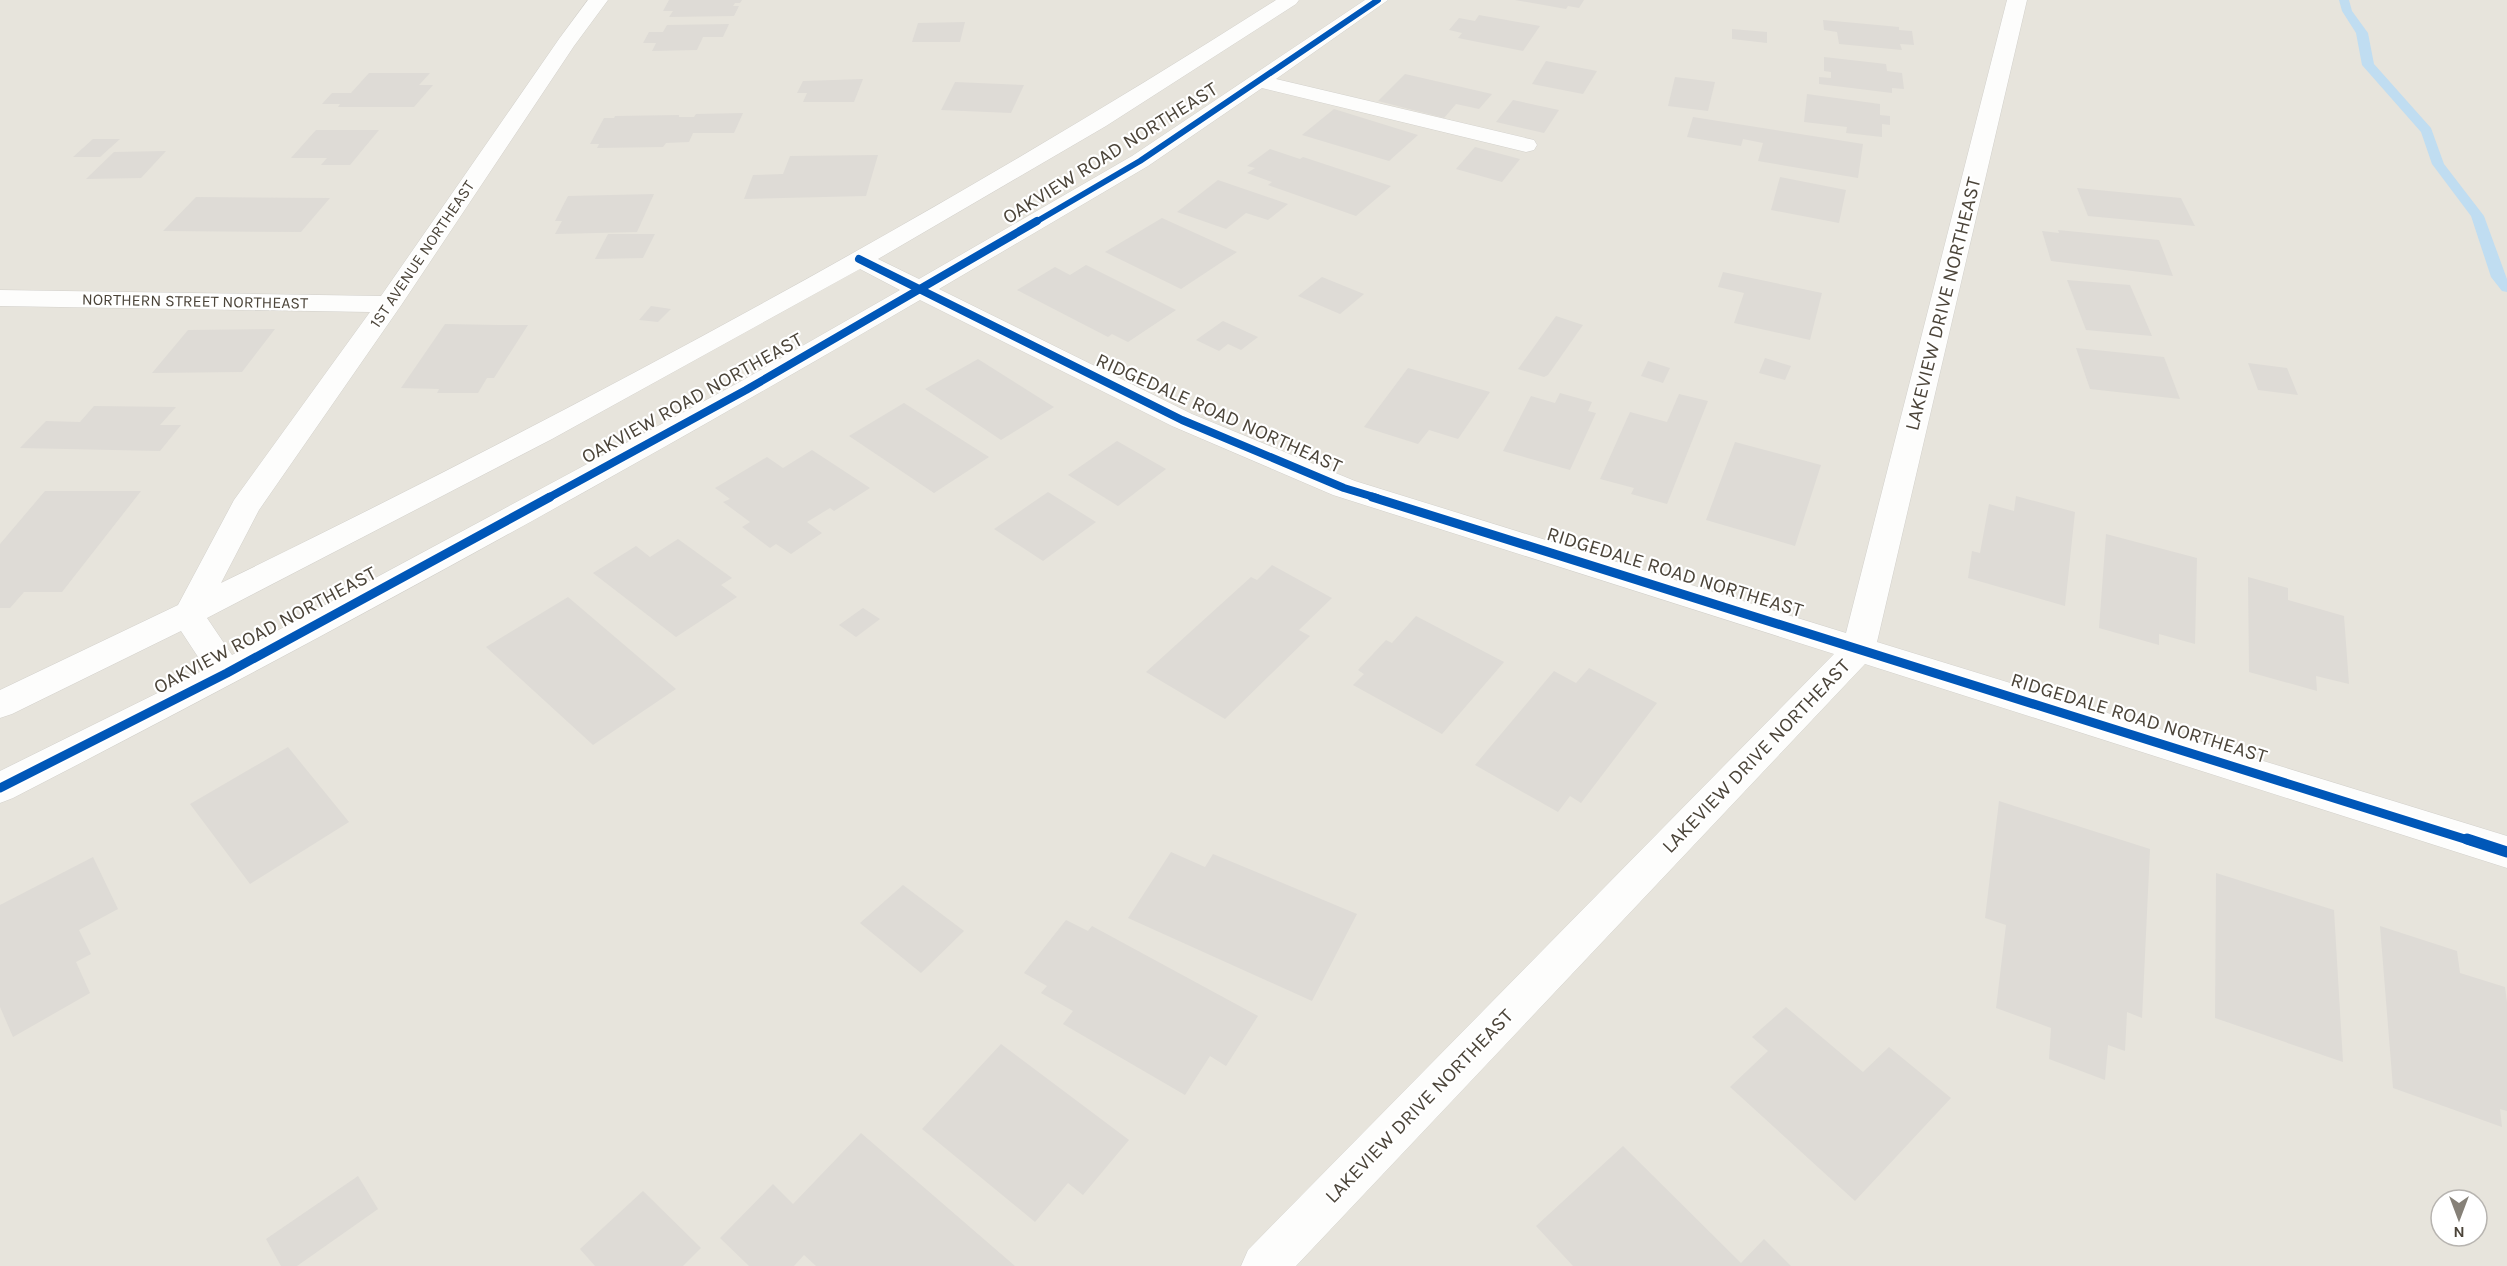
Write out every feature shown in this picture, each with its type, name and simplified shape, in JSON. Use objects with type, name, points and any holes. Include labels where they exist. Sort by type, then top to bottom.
[{"type":"street","name":"1ST AVENUE NORTHEAST","points":[[188,615],[245,507],[389,304],[560,52],[598,0]]},
{"type":"street","name":"OAKVIEW ROAD NORTHEAST","points":[[0,705],[188,615],[696,351],[1074,136],[1289,0]]},
{"type":"street","name":"OAKVIEW ROAD NORTHEAST","points":[[0,788],[227,673],[746,390],[1140,161],[1378,0]]},
{"type":"street","name":"LAKEVIEW DRIVE NORTHEAST","points":[[1264,1266],[1859,649],[2017,0]]},
{"type":"street","points":[[1259,81],[1526,145]]},
{"type":"street","name":"RIDGEDALE ROAD NORTHEAST","points":[[859,259],[1182,420],[1344,488],[2507,852]]},
{"type":"street","name":"NORTHERN STREET NORTHEAST","points":[[0,298],[389,304]]},
{"type":"street","points":[[188,615],[227,673]]},
{"type":"shaded area","points":[[0,0],[2507,0],[2507,1266],[0,1266]]},
{"type":"building","points":[[669,0],[742,0],[733,6],[739,6],[734,16],[669,17],[673,11],[663,11]]},
{"type":"building","points":[[1515,0],[1584,0],[1579,8],[1568,6],[1566,9]]},
{"type":"building","points":[[1479,15],[1540,26],[1523,51],[1458,38],[1462,33],[1449,30],[1459,18],[1475,21]]},
{"type":"building","points":[[1823,20],[1899,27],[1899,30],[1912,31],[1914,45],[1900,44],[1902,50],[1839,44],[1837,32],[1824,30]]},
{"type":"building","points":[[965,22],[960,42],[912,42],[918,23]]},
{"type":"building","points":[[729,24],[723,37],[703,37],[697,50],[652,51],[656,43],[643,43],[649,32],[663,32],[667,25]]},
{"type":"building","points":[[1732,29],[1767,32],[1767,43],[1732,39]]},
{"type":"building","points":[[1824,57],[1886,64],[1887,71],[1902,73],[1904,89],[1892,88],[1892,93],[1819,84],[1819,77],[1831,78],[1831,72],[1824,71]]},
{"type":"building","points":[[1546,61],[1597,71],[1583,94],[1532,84]]},
{"type":"building","points":[[369,73],[430,73],[419,85],[433,85],[414,107],[338,107],[340,104],[322,104],[332,93],[351,93]]},
{"type":"building","points":[[1405,74],[1492,94],[1479,109],[1456,104],[1444,118],[1378,101]]},
{"type":"building","points":[[1675,77],[1715,82],[1708,111],[1668,106]]},
{"type":"building","points":[[863,79],[854,102],[803,102],[807,93],[797,93],[803,81]]},
{"type":"building","points":[[955,82],[1024,85],[1011,113],[941,110]]},
{"type":"building","points":[[1807,94],[1880,104],[1880,115],[1890,116],[1890,125],[1882,124],[1882,137],[1846,133],[1847,127],[1804,122]]},
{"type":"building","points":[[1513,100],[1559,110],[1544,133],[1496,122]]},
{"type":"building","points":[[1334,109],[1418,135],[1389,161],[1302,135]]},
{"type":"building","points":[[743,113],[734,133],[693,133],[689,142],[666,143],[663,147],[597,148],[599,144],[590,144],[604,118],[679,115],[679,117],[694,117],[696,114]]},
{"type":"building","points":[[1693,117],[1863,144],[1858,178],[1758,161],[1763,143],[1743,139],[1741,146],[1687,137]]},
{"type":"building","points":[[316,130],[379,130],[350,165],[321,165],[327,158],[291,158]]},
{"type":"building","points":[[93,139],[120,139],[100,157],[73,157]]},
{"type":"building","points":[[1475,147],[1520,159],[1502,182],[1456,169]]},
{"type":"building","points":[[1270,149],[1300,159],[1303,157],[1391,186],[1356,216],[1268,185],[1272,182],[1247,173],[1255,168],[1247,166]]},
{"type":"building","points":[[166,151],[141,178],[86,179],[114,152]]},
{"type":"building","points":[[878,155],[866,196],[744,199],[753,175],[783,174],[790,156]]},
{"type":"building","points":[[1780,177],[1846,190],[1839,223],[1771,210]]},
{"type":"building","points":[[1218,180],[1288,204],[1268,220],[1246,213],[1226,229],[1177,212]]},
{"type":"building","points":[[2077,188],[2181,198],[2195,226],[2088,216]]},
{"type":"building","points":[[654,194],[637,232],[555,234],[562,221],[555,221],[568,196]]},
{"type":"building","points":[[196,197],[330,198],[301,232],[163,231]]},
{"type":"building","points":[[1162,218],[1237,252],[1181,289],[1105,252]]},
{"type":"building","points":[[2058,230],[2159,240],[2173,276],[2051,261],[2042,231],[2059,233]]},
{"type":"building","points":[[608,234],[655,234],[643,258],[595,259]]},
{"type":"building","points":[[1086,265],[1176,310],[1128,342],[1112,334],[1108,337],[1017,290],[1055,267],[1070,275]]},
{"type":"building","points":[[1723,272],[1822,293],[1810,340],[1734,323],[1744,293],[1718,287]]},
{"type":"building","points":[[1322,277],[1364,294],[1340,314],[1298,296]]},
{"type":"building","points":[[2067,280],[2130,285],[2152,336],[2086,330]]},
{"type":"building","points":[[651,306],[671,309],[658,322],[639,320]]},
{"type":"building","points":[[1556,316],[1583,325],[1548,375],[1544,377],[1518,369]]},
{"type":"building","points":[[1223,321],[1258,337],[1241,350],[1228,344],[1219,351],[1196,340]]},
{"type":"building","points":[[445,324],[528,325],[494,378],[487,378],[478,393],[437,393],[439,389],[401,388]]},
{"type":"building","points":[[275,329],[242,372],[152,373],[188,330]]},
{"type":"building","points":[[2076,348],[2164,357],[2180,399],[2090,389]]},
{"type":"building","points":[[1765,358],[1791,366],[1785,380],[1759,373]]},
{"type":"building","points":[[978,359],[1054,407],[1001,440],[925,389]]},
{"type":"building","points":[[1648,361],[1670,368],[1663,383],[1641,376]]},
{"type":"building","points":[[2248,363],[2287,368],[2298,395],[2258,390]]},
{"type":"building","points":[[1408,368],[1490,392],[1458,439],[1429,430],[1418,444],[1364,427]]},
{"type":"building","points":[[1560,393],[1592,402],[1588,411],[1596,413],[1570,470],[1503,451],[1531,396],[1555,403]]},
{"type":"building","points":[[1679,394],[1708,401],[1667,504],[1631,494],[1634,488],[1600,479],[1630,412],[1667,422]]},
{"type":"building","points":[[904,403],[989,457],[934,493],[849,436]]},
{"type":"building","points":[[94,406],[176,407],[160,425],[181,425],[160,451],[20,448],[46,421],[80,422]]},
{"type":"building","points":[[1117,441],[1166,469],[1118,506],[1068,475]]},
{"type":"building","points":[[1735,442],[1821,465],[1795,546],[1706,520]]},
{"type":"building","points":[[812,450],[870,488],[834,511],[830,508],[807,522],[822,533],[791,554],[776,544],[770,548],[742,527],[750,522],[723,502],[730,499],[715,488],[767,457],[783,468]]},
{"type":"building","points":[[45,491],[141,491],[62,592],[24,592],[10,608],[0,608],[0,544]]},
{"type":"building","points":[[1048,492],[1096,522],[1043,561],[994,529]]},
{"type":"building","points":[[2016,496],[2075,512],[2065,606],[1968,578],[1972,551],[1980,553],[1989,504],[2014,511]]},
{"type":"building","points":[[2106,534],[2197,558],[2195,644],[2159,634],[2159,645],[2099,628]]},
{"type":"building","points":[[678,539],[732,578],[721,585],[737,597],[676,637],[593,573],[636,546],[650,557]]},
{"type":"building","points":[[1272,565],[1332,598],[1299,630],[1310,636],[1225,719],[1146,672],[1251,577],[1257,580]]},
{"type":"building","points":[[2248,577],[2288,588],[2288,600],[2344,616],[2349,684],[2316,676],[2317,691],[2249,672]]},
{"type":"building","points":[[568,597],[676,689],[593,745],[486,647]]},
{"type":"building","points":[[863,608],[880,619],[856,637],[839,625]]},
{"type":"building","points":[[1416,616],[1504,662],[1442,734],[1353,685],[1364,674],[1358,670],[1386,640],[1392,643]]},
{"type":"building","points":[[1589,668],[1657,703],[1581,803],[1570,796],[1558,812],[1475,765],[1554,671],[1576,683]]},
{"type":"building","points":[[288,747],[349,822],[250,884],[190,804]]},
{"type":"building","points":[[1999,801],[2150,849],[2142,1018],[2127,1012],[2125,1051],[2108,1045],[2105,1080],[2049,1059],[2051,1028],[1996,1008],[2006,925],[1985,918]]},
{"type":"building","points":[[1171,852],[1205,867],[1213,854],[1357,914],[1312,1001],[1128,918]]},
{"type":"building","points":[[93,857],[118,909],[79,930],[91,954],[76,962],[90,993],[13,1037],[0,1007],[0,905]]},
{"type":"building","points":[[2216,873],[2334,910],[2343,1062],[2215,1018]]},
{"type":"building","points":[[903,885],[964,931],[921,973],[860,923]]},
{"type":"building","points":[[1066,920],[1088,931],[1092,926],[1258,1016],[1226,1066],[1210,1056],[1185,1095],[1063,1024],[1073,1011],[1041,993],[1047,986],[1024,973]]},
{"type":"building","points":[[2380,926],[2457,951],[2460,973],[2505,987],[2507,1111],[2500,1109],[2502,1127],[2393,1088]]},
{"type":"building","points":[[1786,1007],[1863,1072],[1889,1047],[1951,1098],[1855,1201],[1730,1087],[1768,1051],[1752,1037]]},
{"type":"building","points":[[1001,1044],[1129,1140],[1083,1195],[1068,1183],[1035,1222],[922,1129]]},
{"type":"building","points":[[861,1133],[1015,1266],[816,1266],[804,1255],[794,1266],[749,1266],[720,1238],[773,1184],[793,1204]]},
{"type":"building","points":[[1623,1146],[1741,1263],[1764,1239],[1791,1266],[1573,1266],[1536,1226]]},
{"type":"building","points":[[358,1176],[378,1209],[297,1266],[281,1266],[266,1239]]},
{"type":"building","points":[[643,1191],[701,1248],[683,1266],[595,1266],[580,1249]]},
{"type":"waterway","points":[[2344,0],[2347,11],[2362,33],[2368,65],[2427,131],[2438,164],[2477,216],[2498,277],[2507,288]]},
{"type":"cycle path","points":[[0,788],[227,673],[746,390],[1140,161],[1378,0]]},
{"type":"cycle path","points":[[859,259],[1182,420],[1344,488],[2507,852]]}]
